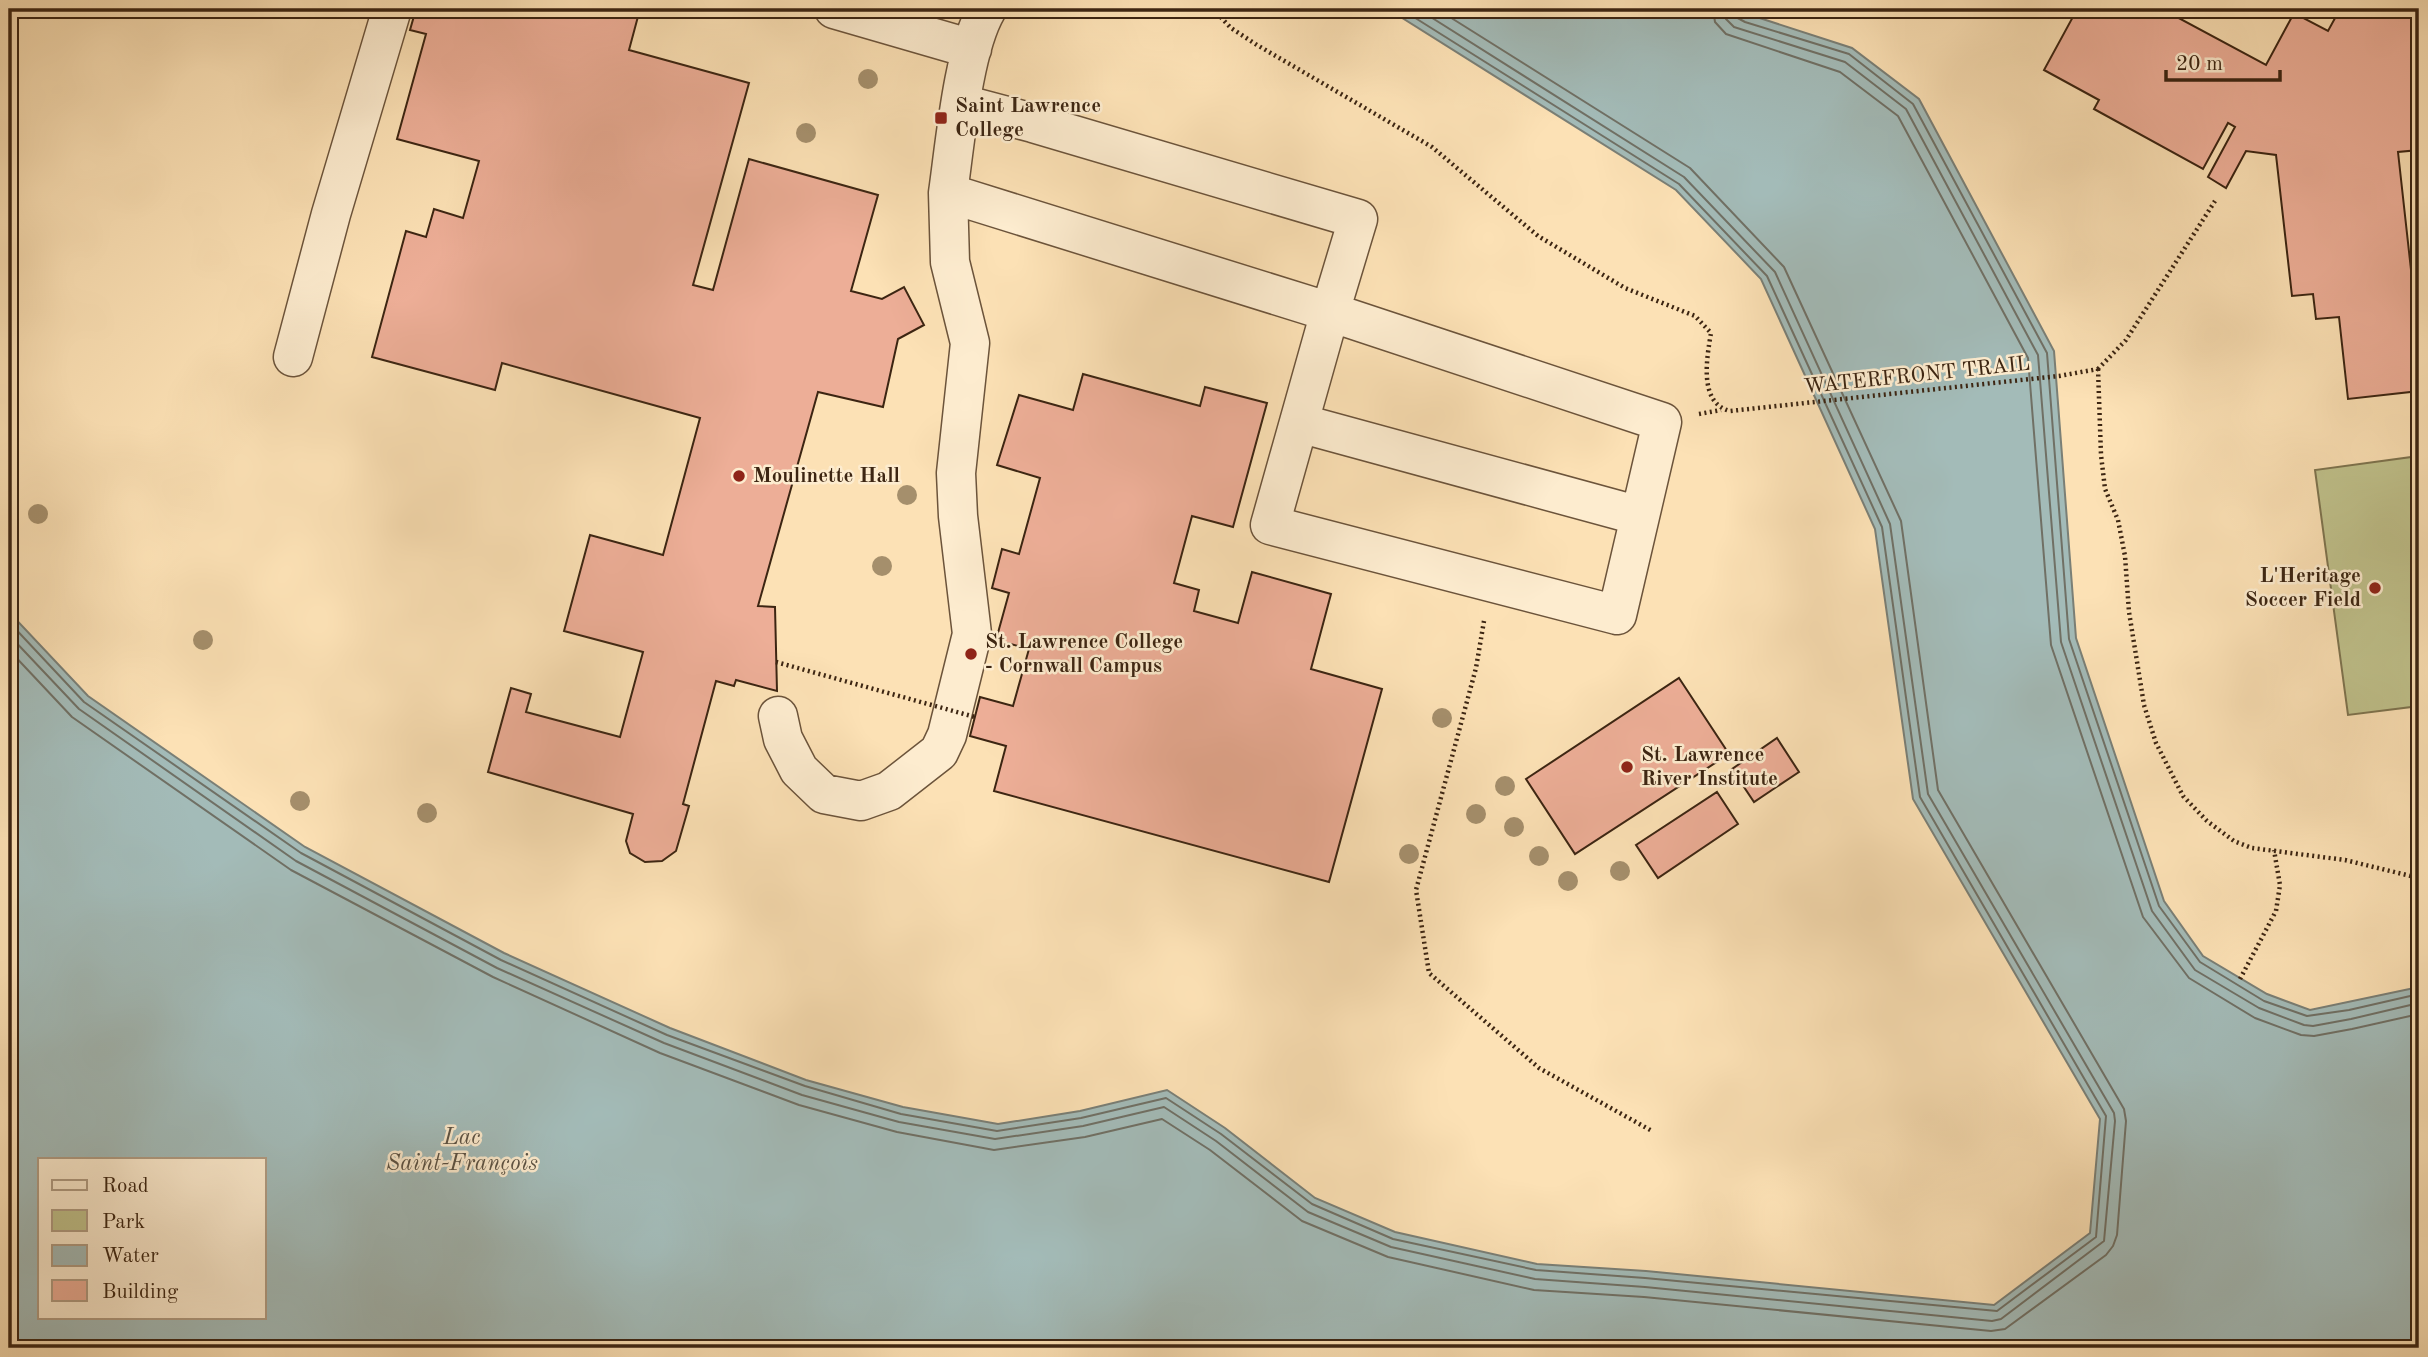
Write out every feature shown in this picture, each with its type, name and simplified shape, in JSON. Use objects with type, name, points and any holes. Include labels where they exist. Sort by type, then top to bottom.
[{"type":"street","points":[[293,357],[331,214],[392,9]]},
{"type":"street","points":[[834,9],[972,48]]},
{"type":"street","points":[[778,716],[783,739],[799,770],[824,794],[861,801],[889,791],[940,752],[947,735],[972,634],[958,516],[956,474],[970,343],[950,262],[948,193],[972,48],[985,10]]},
{"type":"street","points":[[948,193],[1330,312],[1662,422],[1617,615],[1270,525],[1330,312],[1358,219],[1033,122],[961,104]]},
{"type":"street","points":[[1299,423],[1640,516]]},
{"type":"path","name":"WATERFRONT TRAIL","points":[[1213,9],[1231,28],[1257,45],[1432,146],[1538,236],[1625,288],[1695,316],[1711,333],[1706,375],[1712,401],[1722,409],[1730,411],[1819,403],[2059,376],[2098,369]]},
{"type":"path","points":[[2215,201],[2126,340],[2098,369],[2105,489],[2118,520],[2125,556],[2129,612],[2144,705],[2156,743],[2183,796],[2207,821],[2234,841],[2252,848],[2345,860],[2419,878]]},
{"type":"path","points":[[1490,583],[1476,668],[1416,890],[1429,973],[1539,1068],[1652,1131]]},
{"type":"path","points":[[776,662],[975,717]]},
{"type":"path","points":[[2240,979],[2276,911],[2280,886],[2274,850]]},
{"type":"green space","name":"L'Heritage Soccer Field","points":[[2419,456],[2419,706],[2348,715],[2315,470]]},
{"type":"water","name":"Lac Saint-François","points":[[1388,9],[1732,9],[1852,48],[1919,99],[2054,351],[2076,638],[2164,901],[2203,956],[2267,994],[2310,1010],[2419,987],[2419,1348],[9,1348],[9,612],[88,696],[305,847],[504,953],[670,1028],[806,1080],[903,1107],[998,1124],[1080,1111],[1167,1090],[1225,1128],[1315,1198],[1395,1232],[1537,1264],[1646,1271],[1994,1305],[2090,1233],[2100,1119],[1913,799],[1875,529],[1761,279],[1676,190]]},
{"type":"building","name":"Moulinette Hall","points":[[416,9],[640,9],[629,50],[749,83],[693,285],[713,290],[749,159],[878,195],[851,291],[882,299],[904,287],[924,325],[898,339],[883,407],[818,392],[758,606],[775,607],[777,691],[736,680],[734,686],[716,681],[683,804],[689,806],[676,851],[662,861],[645,862],[630,853],[626,841],[633,814],[488,772],[511,688],[531,694],[526,712],[620,737],[643,652],[564,631],[590,535],[663,555],[700,418],[502,363],[495,390],[372,357],[406,231],[426,237],[434,209],[463,218],[479,161],[397,139],[426,34],[410,30]]},
{"type":"building","points":[[2063,9],[2162,9],[2266,65],[2294,13],[2328,31],[2340,9],[2419,9],[2419,150],[2398,152],[2415,306],[2419,305],[2419,391],[2348,399],[2339,317],[2316,319],[2313,294],[2292,296],[2276,155],[2246,151],[2226,188],[2208,177],[2235,127],[2228,123],[2203,169],[2094,109],[2099,100],[2044,70],[2074,15]]},
{"type":"building","points":[[1083,374],[1200,406],[1205,387],[1267,403],[1233,527],[1192,516],[1174,583],[1199,590],[1194,611],[1238,623],[1252,572],[1331,594],[1311,669],[1382,689],[1329,882],[994,791],[1006,746],[970,736],[980,697],[1013,706],[1029,649],[996,640],[1009,593],[992,588],[1002,549],[1019,554],[1040,478],[997,465],[1019,395],[1073,410]]},
{"type":"building","name":"St. Lawrence River Institute","points":[[1679,678],[1729,754],[1575,854],[1526,779]]},
{"type":"building","points":[[1777,738],[1799,772],[1754,802],[1732,769]]},
{"type":"building","points":[[1717,792],[1738,824],[1658,878],[1636,845]]},
{"type":"place","name":"Saint Lawrence College","points":[[941,118]]},
{"type":"place","name":"Moulinette Hall","points":[[739,476]]},
{"type":"place","name":"L'Heritage Soccer Field","points":[[2375,588]]},
{"type":"place","name":"St. Lawrence College - Cornwall Campus","points":[[971,654]]},
{"type":"place","name":"St. Lawrence River Institute","points":[[1627,767]]}]
